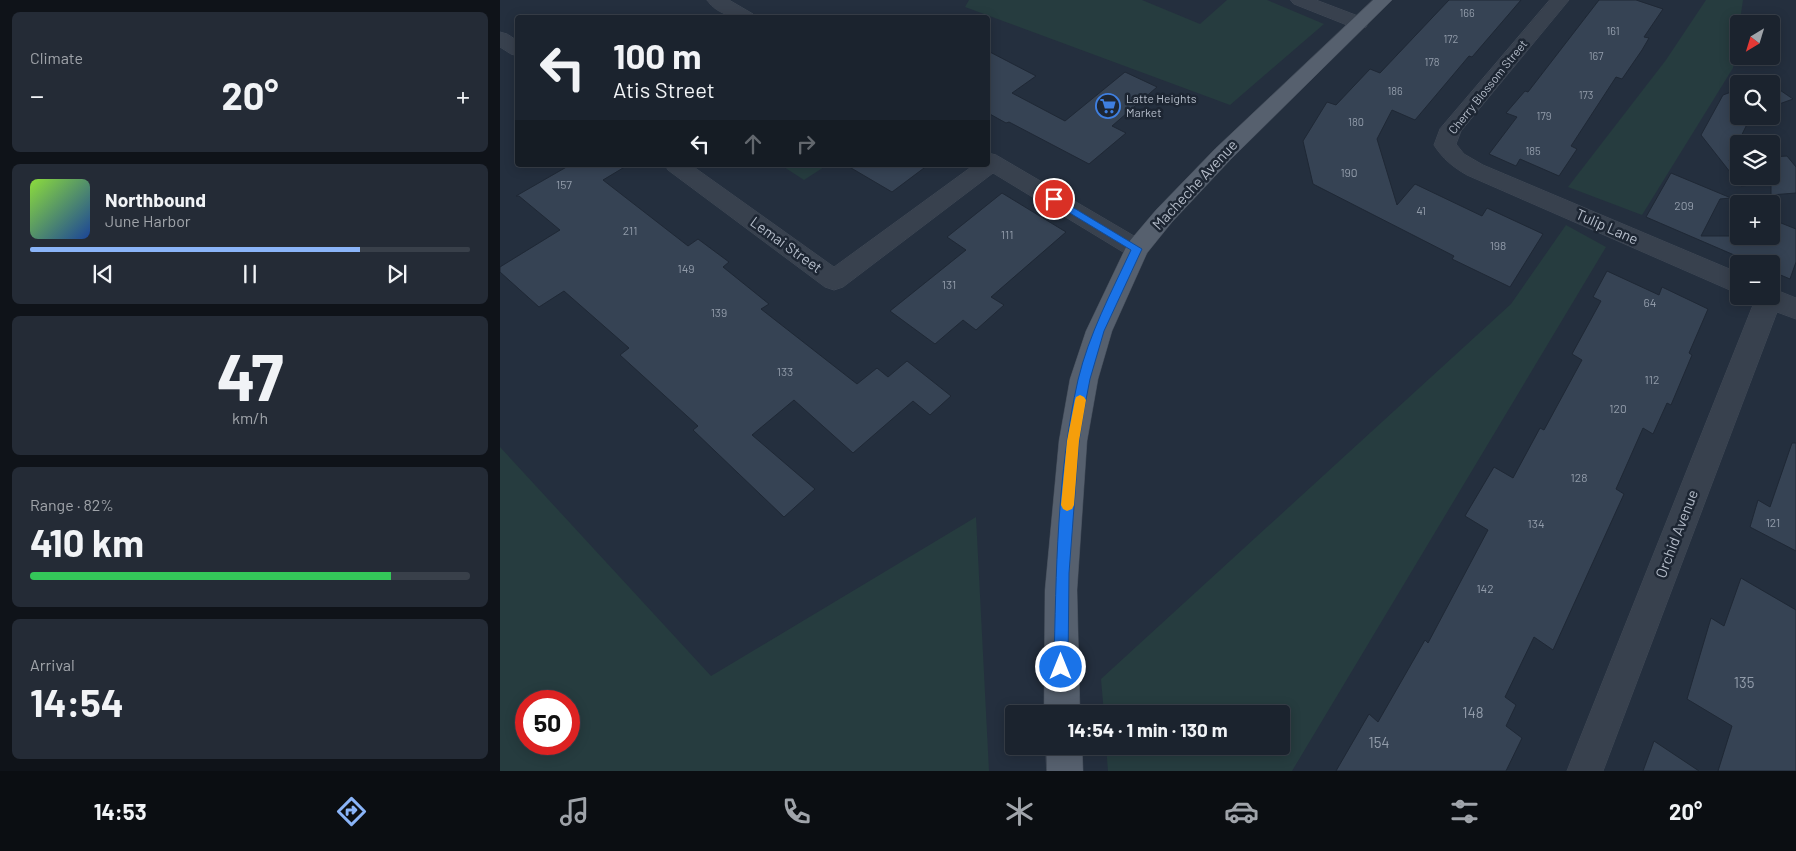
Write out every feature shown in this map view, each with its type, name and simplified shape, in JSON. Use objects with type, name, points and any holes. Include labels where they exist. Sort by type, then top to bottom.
[{"type":"main road","name":"Macheche Avenue","points":[[1062,705],[1062,590],[1073,441],[1084,379],[1099,331],[1137,249],[1164,216],[1223,154],[1383,0]]},
{"type":"main road","points":[[1064,755],[1065,771]]},
{"type":"street","points":[[716,0],[741,15]]},
{"type":"street","points":[[1300,0],[1359,23]]},
{"type":"street","name":"Cherry Blossom Street","points":[[1475,170],[1456,159],[1445,145],[1448,134],[1560,0]]},
{"type":"street","points":[[500,38],[515,48]]},
{"type":"street","points":[[990,161],[1137,249]]},
{"type":"street","name":"Lemai Street","points":[[679,167],[834,280],[982,167]]},
{"type":"street","name":"Tulip Lane","points":[[1475,170],[1730,280]]},
{"type":"street","name":"Orchid Avenue","points":[[1585,771],[1775,305]]},
{"type":"green space","points":[[969,0],[1142,0],[1200,24],[1227,0],[1267,0],[1324,24],[1230,105],[965,7]]},
{"type":"green space","points":[[1706,0],[1743,0],[1741,15],[1730,15],[1730,65],[1733,65],[1733,68],[1642,215],[1568,187],[1666,60]]},
{"type":"green space","points":[[784,167],[824,167],[804,180]]},
{"type":"green space","points":[[1566,225],[1606,247],[1292,771],[1108,771],[1107,755],[1290,755],[1290,705],[1103,705],[1101,679],[1511,304]]},
{"type":"green space","points":[[500,447],[711,676],[976,517],[989,771],[500,771]]},
{"type":"building","points":[[1449,0],[1521,0],[1472,57],[1469,56],[1415,120],[1392,110],[1377,139],[1397,205],[1415,184],[1482,216],[1487,208],[1543,234],[1510,287],[1452,259],[1454,256],[1313,184],[1303,141],[1327,102],[1336,105],[1370,69],[1380,73]]},
{"type":"building","points":[[1599,0],[1636,0],[1663,9],[1644,37],[1649,38],[1642,50],[1622,79],[1616,77],[1571,146],[1577,149],[1559,176],[1520,159],[1516,166],[1489,154],[1517,117],[1506,113],[1525,91],[1528,92]]},
{"type":"building","points":[[990,52],[1036,76],[1012,93],[1065,121],[1125,72],[1157,87],[1112,126],[1126,133],[1089,164],[1009,122],[1006,123],[990,114]]},
{"type":"building","points":[[1780,90],[1793,99],[1780,104]]},
{"type":"building","points":[[1730,92],[1730,125],[1747,125],[1742,135],[1730,135],[1730,172],[1701,135],[1723,95]]},
{"type":"building","points":[[1780,156],[1787,156],[1796,167],[1796,193],[1771,195],[1771,185],[1780,185]]},
{"type":"building","points":[[567,167],[625,167],[603,180],[688,246],[698,239],[729,262],[723,267],[769,304],[761,309],[857,384],[877,368],[888,377],[907,361],[951,396],[930,415],[913,401],[853,453],[794,400],[752,435],[815,489],[784,517],[693,430],[698,426],[620,355],[629,348],[564,291],[539,307],[500,272],[500,267],[560,230],[519,196],[516,196]]},
{"type":"building","points":[[849,167],[925,167],[892,192]]},
{"type":"building","points":[[1671,173],[1730,198],[1720,199],[1701,236],[1730,236],[1730,245],[1780,245],[1780,223],[1796,229],[1796,262],[1790,279],[1780,275],[1780,255],[1734,255],[1646,217]]},
{"type":"building","points":[[1002,193],[1066,232],[991,297],[1004,305],[976,330],[963,320],[935,344],[890,311],[966,250],[947,237]]},
{"type":"building","points":[[1607,271],[1659,295],[1662,287],[1708,309],[1689,353],[1692,355],[1671,405],[1667,403],[1653,434],[1643,428],[1616,489],[1624,494],[1553,650],[1534,637],[1505,697],[1516,705],[1506,726],[1522,738],[1506,771],[1336,771],[1369,714],[1378,722],[1425,640],[1428,643],[1488,530],[1465,516],[1494,467],[1513,478],[1540,428],[1544,430],[1582,360],[1572,354],[1601,301],[1593,297]]},
{"type":"building","points":[[1792,443],[1796,443],[1796,551],[1750,527],[1758,500],[1770,507]]},
{"type":"building","points":[[1741,578],[1796,610],[1796,771],[1718,771],[1732,726],[1687,699],[1711,618],[1724,626]]},
{"type":"building","points":[[1654,741],[1699,771],[1643,771]]},
{"type":"slow traffic","points":[[1067,505],[1073,441],[1080,400]]},
{"type":"place","name":"Latte Heights Market","points":[[1108,106]]},
{"type":"route","points":[[1054,199],[1137,249],[1099,331],[1084,379],[1078,410],[1067,504],[1062,590],[1061,667]]}]
